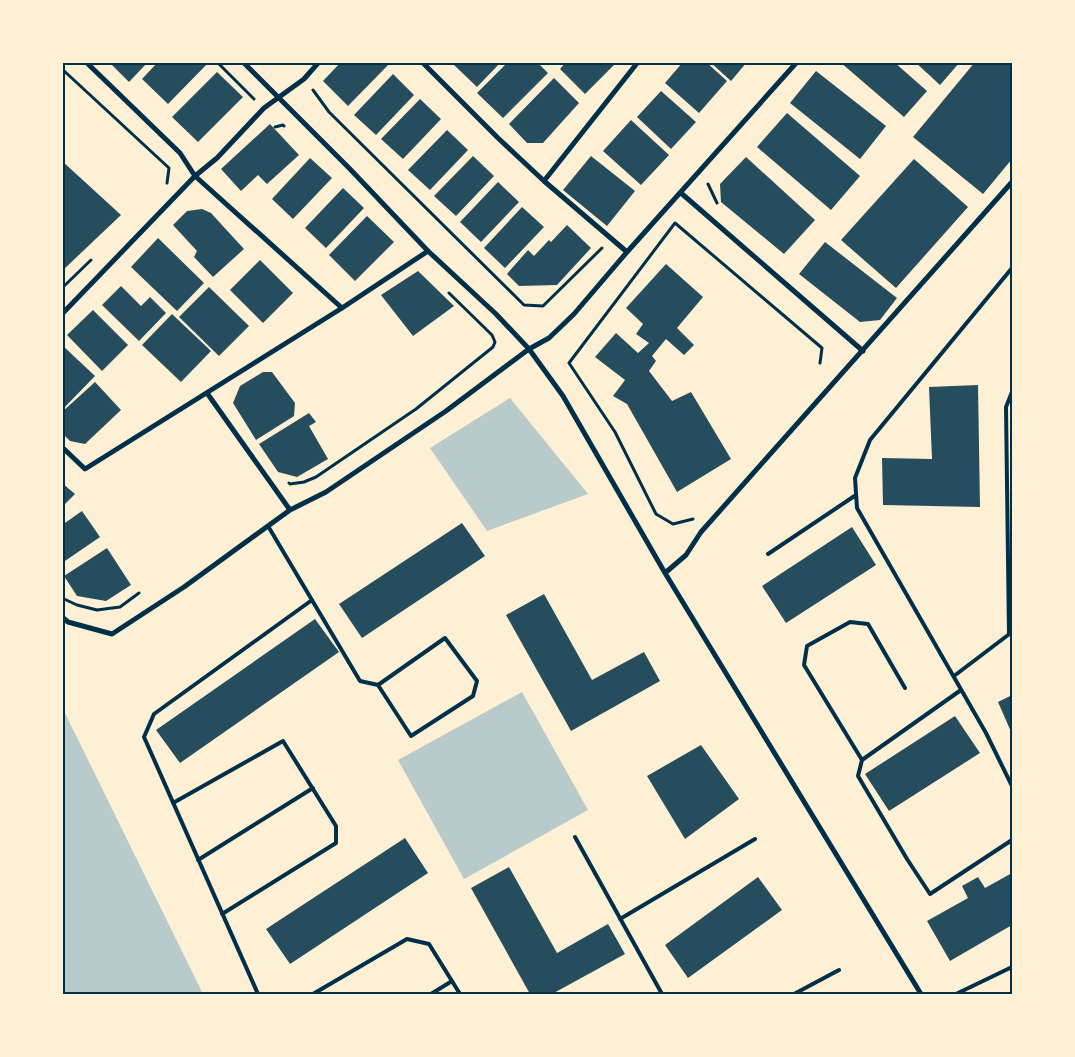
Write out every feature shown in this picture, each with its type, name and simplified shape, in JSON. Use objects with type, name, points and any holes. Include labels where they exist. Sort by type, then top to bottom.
[{"type":"street","points":[[86,62],[180,153],[195,176],[342,308]]},
{"type":"street","points":[[243,62],[349,168],[428,251],[496,314],[529,349],[563,396],[665,573],[921,994]]},
{"type":"street","points":[[62,314],[195,176],[217,158],[264,108],[304,79],[319,62]]},
{"type":"street","points":[[422,62],[544,181],[627,252]]},
{"type":"street","points":[[544,181],[638,62]]},
{"type":"street","points":[[62,617],[68,622],[112,634],[184,587],[290,510],[326,492],[446,411],[529,349],[548,338],[574,314],[797,62]]},
{"type":"street","points":[[665,573],[686,555],[701,532],[1012,182]]},
{"type":"street","points":[[681,193],[863,351]]},
{"type":"street","points":[[62,447],[85,469],[342,308],[428,251]]},
{"type":"street","points":[[207,393],[290,510]]},
{"type":"lane","points":[[1012,268],[870,440],[855,478],[857,508],[986,733],[1012,786]]},
{"type":"lane","points":[[954,676],[1011,633],[1006,407],[1012,392]]},
{"type":"lane","points":[[1007,486],[1012,486]]},
{"type":"lane","points":[[768,554],[856,495]]},
{"type":"lane","points":[[268,526],[360,681],[378,685],[411,736],[473,696],[476,681],[445,638],[378,685]]},
{"type":"lane","points":[[258,994],[144,737],[154,714],[312,600]]},
{"type":"lane","points":[[862,760],[804,665],[807,646],[850,622],[868,624],[905,688]]},
{"type":"lane","points":[[961,690],[862,760],[858,776],[930,894],[1012,840]]},
{"type":"lane","points":[[173,803],[283,740],[336,826],[336,843],[222,914]]},
{"type":"lane","points":[[198,860],[313,788]]},
{"type":"lane","points":[[575,837],[662,994]]},
{"type":"lane","points":[[620,920],[755,839]]},
{"type":"lane","points":[[313,994],[407,938],[429,944],[460,994]]},
{"type":"lane","points":[[956,994],[1012,967]]},
{"type":"lane","points":[[794,994],[839,970]]},
{"type":"lane","points":[[431,994],[452,982]]},
{"type":"path","points":[[217,62],[256,100]]},
{"type":"path","points":[[62,69],[169,168],[167,184]]},
{"type":"path","points":[[310,85],[328,112],[524,305],[544,306],[604,246]]},
{"type":"path","points":[[276,127],[283,125],[289,131]]},
{"type":"path","points":[[713,176],[708,184],[716,202],[723,208]]},
{"type":"path","points":[[697,518],[673,524],[656,514],[615,432],[569,363],[675,223],[822,348],[820,363]]},
{"type":"path","points":[[62,288],[95,256]]},
{"type":"path","points":[[283,477],[290,484],[304,482],[316,477],[416,409],[493,347],[496,342],[492,336],[447,291]]},
{"type":"path","points":[[62,598],[77,605],[97,610],[120,607],[139,593]]},
{"type":"shaded area","points":[[510,398],[588,494],[487,531],[430,448]]},
{"type":"shaded area","points":[[522,692],[588,810],[464,879],[398,760]]},
{"type":"shaded area","points":[[63,709],[203,994],[63,994]]},
{"type":"building","points":[[109,62],[148,62],[129,82]]},
{"type":"building","points":[[158,62],[209,62],[168,104],[142,79]]},
{"type":"building","points":[[341,62],[391,62],[348,106],[323,81]]},
{"type":"building","points":[[456,62],[501,62],[477,87],[454,65]]},
{"type":"building","points":[[508,62],[537,62],[548,73],[503,118],[477,93]]},
{"type":"building","points":[[566,62],[617,62],[585,94],[560,69]]},
{"type":"building","points":[[683,62],[706,62],[727,81],[699,113],[665,83]]},
{"type":"building","points":[[710,62],[747,62],[731,81]]},
{"type":"building","points":[[840,62],[894,62],[927,91],[904,117]]},
{"type":"building","points":[[915,62],[960,62],[940,85]]},
{"type":"building","points":[[975,62],[1012,62],[1012,159],[983,194],[913,137]]},
{"type":"building","points":[[816,71],[886,126],[860,159],[790,103]]},
{"type":"building","points":[[217,72],[243,97],[198,142],[172,117]]},
{"type":"building","points":[[393,74],[414,95],[376,135],[354,115]]},
{"type":"building","points":[[554,78],[579,103],[543,143],[527,143],[509,124]]},
{"type":"building","points":[[661,91],[696,122],[671,149],[637,117]]},
{"type":"building","points":[[420,99],[441,119],[403,159],[381,139]]},
{"type":"building","points":[[787,113],[860,176],[831,210],[757,147]]},
{"type":"building","points":[[631,120],[669,155],[641,185],[603,151]]},
{"type":"building","points":[[270,124],[299,155],[267,184],[258,175],[241,191],[221,169]]},
{"type":"building","points":[[447,130],[468,150],[430,190],[408,170]]},
{"type":"building","points":[[473,156],[494,176],[456,216],[434,196]]},
{"type":"building","points":[[591,156],[635,191],[607,226],[563,190]]},
{"type":"building","points":[[746,157],[815,220],[784,254],[721,202],[720,184]]},
{"type":"building","points":[[310,158],[332,178],[293,219],[272,199]]},
{"type":"building","points":[[914,159],[968,207],[896,288],[841,240]]},
{"type":"building","points":[[62,161],[121,215],[62,271]]},
{"type":"building","points":[[498,182],[519,202],[481,242],[460,222]]},
{"type":"building","points":[[343,188],[364,208],[326,248],[305,228]]},
{"type":"building","points":[[522,207],[544,227],[505,268],[484,248]]},
{"type":"building","points":[[202,209],[211,213],[244,249],[213,277],[194,257],[197,251],[173,225],[187,211]]},
{"type":"building","points":[[367,216],[394,242],[355,281],[329,255]]},
{"type":"building","points":[[567,225],[591,248],[557,285],[519,286],[507,274],[528,250],[534,256]]},
{"type":"building","points":[[158,238],[204,283],[177,311],[131,267]]},
{"type":"building","points":[[825,242],[897,298],[880,320],[860,322],[799,274]]},
{"type":"building","points":[[260,260],[293,293],[263,323],[230,290]]},
{"type":"building","points":[[666,264],[703,297],[677,328],[694,345],[684,355],[666,339],[652,356],[656,361],[649,371],[672,401],[691,392],[731,459],[677,492],[627,404],[613,396],[625,380],[595,357],[616,333],[638,353],[649,343],[636,334],[643,324],[626,308]]},
{"type":"building","points":[[418,271],[454,306],[413,336],[381,295]]},
{"type":"building","points":[[121,286],[141,306],[150,297],[166,313],[139,341],[102,305]]},
{"type":"building","points":[[209,287],[249,326],[219,356],[179,317]]},
{"type":"building","points":[[93,310],[128,345],[102,371],[67,335]]},
{"type":"building","points":[[172,314],[211,351],[181,382],[142,345]]},
{"type":"building","points":[[62,345],[95,376],[62,410]]},
{"type":"building","points":[[263,372],[272,372],[295,403],[294,416],[256,440],[233,403],[240,386]]},
{"type":"building","points":[[95,382],[121,410],[85,444],[70,441],[62,433],[62,412]]},
{"type":"building","points":[[978,385],[980,507],[883,505],[882,458],[932,459],[929,387]]},
{"type":"building","points":[[309,413],[316,422],[309,426],[328,459],[297,477],[278,472],[259,444]]},
{"type":"building","points":[[62,483],[75,494],[62,507]]},
{"type":"building","points":[[82,511],[100,537],[62,563],[62,525]]},
{"type":"building","points":[[462,523],[485,556],[362,638],[339,604]]},
{"type":"building","points":[[852,527],[876,565],[786,623],[762,586]]},
{"type":"building","points":[[107,548],[131,585],[106,601],[77,596],[64,576]]},
{"type":"building","points":[[544,594],[592,680],[644,652],[660,681],[571,731],[506,615]]},
{"type":"building","points":[[315,619],[339,652],[180,763],[156,730]]},
{"type":"building","points":[[1012,695],[1012,734],[998,702]]},
{"type":"building","points":[[955,716],[980,753],[889,811],[865,774]]},
{"type":"building","points":[[701,745],[739,799],[685,839],[647,776]]},
{"type":"building","points":[[405,838],[428,873],[290,964],[266,929]]},
{"type":"building","points":[[509,867],[557,953],[608,924],[625,954],[552,994],[530,994],[471,888]]},
{"type":"building","points":[[1012,873],[1012,925],[950,961],[927,921],[968,898],[962,886],[978,877],[985,888]]},
{"type":"building","points":[[758,877],[782,910],[688,978],[665,945]]}]
